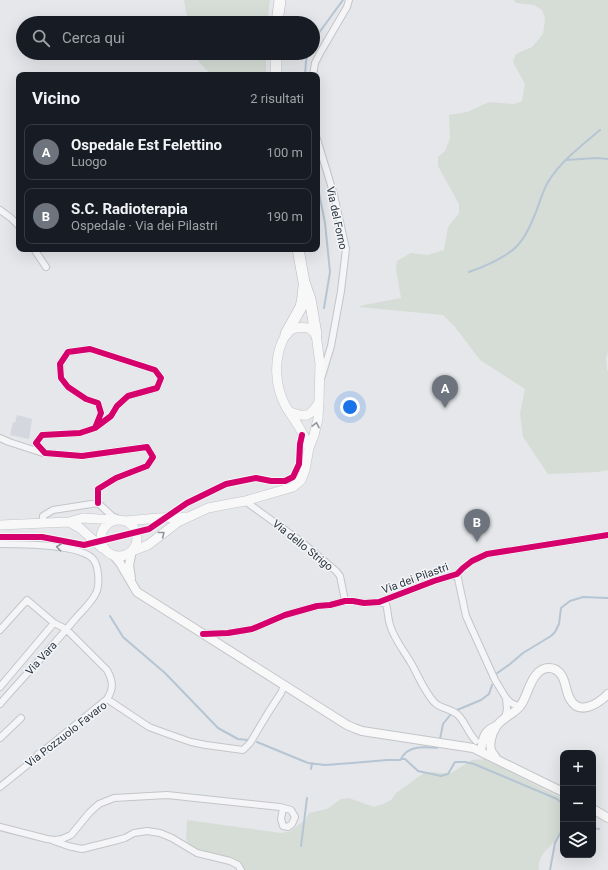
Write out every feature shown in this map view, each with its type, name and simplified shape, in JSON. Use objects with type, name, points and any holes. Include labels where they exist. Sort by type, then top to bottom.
[{"type":"highway","points":[[279,16],[280,0]]},
{"type":"highway","points":[[276,60],[276,72]]},
{"type":"highway","points":[[299,252],[304,282],[310,299],[316,334]]},
{"type":"highway","points":[[286,334],[301,307],[304,282]]},
{"type":"main road","points":[[69,522],[80,528],[100,543],[109,554],[114,556],[123,556],[148,545],[178,522],[208,508],[245,501],[293,487],[301,480],[305,470],[309,448],[318,419],[320,364],[316,334],[310,328],[303,327],[292,329],[286,334],[279,354],[277,382],[284,403],[303,432],[309,448]]},
{"type":"main road","points":[[290,412],[299,416],[307,416],[314,411],[319,401]]},
{"type":"main road","points":[[100,543],[101,533],[105,526],[112,521],[191,516]]},
{"type":"main road","points":[[0,525],[69,522],[83,518],[120,520],[130,523],[136,532],[136,543],[128,565],[134,588]]},
{"type":"main road","points":[[114,556],[120,563],[137,592],[336,719],[362,731],[473,748],[560,791]]},
{"type":"main road","points":[[467,747],[480,739],[488,731],[520,707],[536,675],[545,668],[555,669],[560,673],[570,700],[576,706],[582,708],[598,703],[608,694]]},
{"type":"main road","points":[[482,752],[489,746],[496,726]]},
{"type":"main road","points":[[480,739],[482,752]]},
{"type":"main road","points":[[490,743],[491,751],[498,760]]},
{"type":"main road","points":[[596,811],[608,818]]},
{"type":"street","points":[[320,54],[347,7],[349,0]]},
{"type":"street","points":[[314,72],[317,60]]},
{"type":"street","name":"Via del Forno","points":[[320,150],[334,195],[346,249],[341,291],[331,346],[320,384]]},
{"type":"street","points":[[0,210],[16,223]]},
{"type":"street","points":[[36,252],[46,267]]},
{"type":"street","points":[[317,346],[322,351],[327,351],[331,346]]},
{"type":"street","points":[[45,453],[36,443],[42,435],[80,433],[95,428],[110,416],[117,406],[128,396],[157,388],[161,378],[155,370],[90,349],[68,352],[60,364],[61,378],[68,387],[86,399],[98,403],[101,413],[95,428]]},
{"type":"street","points":[[0,438],[45,453],[82,456],[147,447],[154,457],[147,466],[116,478],[98,488],[98,503],[112,516],[120,520]]},
{"type":"street","name":"Via dello Strigo","points":[[245,501],[303,542],[336,571],[340,576],[345,601]]},
{"type":"street","points":[[43,523],[43,516],[53,510],[98,503]]},
{"type":"street","name":"Via dei Pilastri","points":[[203,634],[228,633],[252,629],[285,615],[317,606],[330,605],[345,601],[364,603],[379,602],[457,574],[463,568],[487,554],[608,535]]},
{"type":"street","points":[[0,544],[24,543],[76,550],[84,552],[92,557],[96,564],[99,581],[96,594],[66,630],[107,670],[112,684],[111,693],[106,699]]},
{"type":"street","points":[[457,574],[466,616],[495,680],[510,703],[520,707]]},
{"type":"street","name":"Via Vara","points":[[0,630],[26,600],[54,623],[66,630],[0,704]]},
{"type":"street","points":[[379,602],[386,604],[389,624],[392,632],[412,664],[422,684],[434,701],[444,709],[452,710],[480,739]]},
{"type":"street","name":"Via Vara","points":[[0,687],[54,623]]},
{"type":"street","name":"Via Pozzuolo Favaro","points":[[0,787],[106,699],[150,727],[168,734],[191,742],[243,750],[250,744],[281,694],[284,686]]},
{"type":"street","points":[[0,692],[6,697]]},
{"type":"street","points":[[505,718],[507,709],[506,698]]},
{"type":"street","points":[[0,738],[21,718]]},
{"type":"street","points":[[46,839],[62,839],[71,834],[99,804],[114,798],[167,795],[283,808]]},
{"type":"street","points":[[0,827],[82,849],[125,838],[134,833],[146,831],[160,833],[172,838],[197,853],[230,861],[238,865],[241,870]]},
{"type":"shaded area","points":[[184,0],[270,0],[268,16],[187,16]]},
{"type":"shaded area","points":[[514,0],[608,0],[608,353],[606,358],[608,371],[608,470],[598,472],[548,474],[523,437],[520,413],[525,389],[480,360],[455,327],[443,315],[359,307],[401,298],[396,269],[397,261],[411,253],[428,255],[444,250],[448,227],[459,213],[459,204],[438,166],[438,157],[445,151],[450,138],[449,115],[467,112],[489,102],[514,104],[522,101],[525,84],[513,62],[516,54],[532,47],[543,34],[545,18],[542,10],[534,5],[516,3]]},
{"type":"shaded area","points":[[198,60],[266,60],[266,72],[208,72]]},
{"type":"shaded area","points":[[17,415],[32,419],[29,439],[10,435],[13,422],[15,423]]},
{"type":"shaded area","points":[[485,759],[560,797],[560,837],[552,843],[542,856],[539,870],[242,870],[233,865],[207,859],[187,842],[187,820],[281,833],[291,831],[305,820],[309,813],[327,809],[341,799],[349,798],[374,807],[391,800],[396,793],[424,773],[451,773],[472,760]]},
{"type":"waterway","points":[[320,31],[343,0]]},
{"type":"waterway","points":[[305,72],[306,60]]},
{"type":"waterway","points":[[469,272],[485,266],[518,246],[529,228],[548,182],[553,174],[572,154],[600,130]]},
{"type":"waterway","points":[[566,160],[597,158],[608,159]]},
{"type":"waterway","points":[[320,198],[325,223],[330,272],[324,308]]},
{"type":"waterway","points":[[172,514],[201,496],[222,486],[244,480],[259,479],[280,482],[289,479],[293,476],[298,467],[301,438]]},
{"type":"waterway","points":[[100,541],[149,529],[160,522]]},
{"type":"waterway","points":[[0,537],[42,537],[84,545],[92,543]]},
{"type":"waterway","points":[[496,674],[523,653],[551,636],[559,624],[561,608],[570,601],[583,597],[608,598]]},
{"type":"waterway","points":[[110,616],[123,637],[165,673],[218,728],[238,739],[248,740]]},
{"type":"waterway","points":[[457,710],[481,700],[489,694],[492,685]]},
{"type":"waterway","points":[[440,739],[443,724],[451,714]]},
{"type":"waterway","points":[[257,742],[308,763],[325,765],[405,759],[418,771],[441,776],[448,774],[455,762],[465,762],[474,764],[560,802]]},
{"type":"waterway","points":[[401,759],[404,754],[412,749],[422,747],[437,748]]},
{"type":"waterway","points":[[311,769],[312,763]]},
{"type":"waterway","points":[[301,846],[307,798]]},
{"type":"waterway","points":[[550,870],[555,843],[560,834]]},
{"type":"cycle path","points":[[95,428],[101,413],[98,403],[86,399],[68,387],[61,378],[60,364],[68,352],[90,349],[155,370],[161,378],[157,388],[128,396],[117,406],[111,416],[95,428],[80,433],[42,435],[36,443],[45,453],[82,456],[147,447],[153,457],[147,466],[116,478],[98,489],[98,503]]},
{"type":"cycle path","points":[[0,537],[42,537],[84,545],[149,529],[187,503],[226,484],[256,478],[271,481],[285,481],[293,477],[299,464],[302,435]]},
{"type":"cycle path","points":[[203,634],[228,633],[252,629],[285,615],[317,606],[330,605],[345,601],[364,603],[379,602],[457,574],[472,561],[487,554],[608,535]]},
{"type":"place","name":"Ospedale Est Felettino","points":[[445,408]]},
{"type":"place","name":"S.C. Radioterapia","points":[[477,542]]}]
